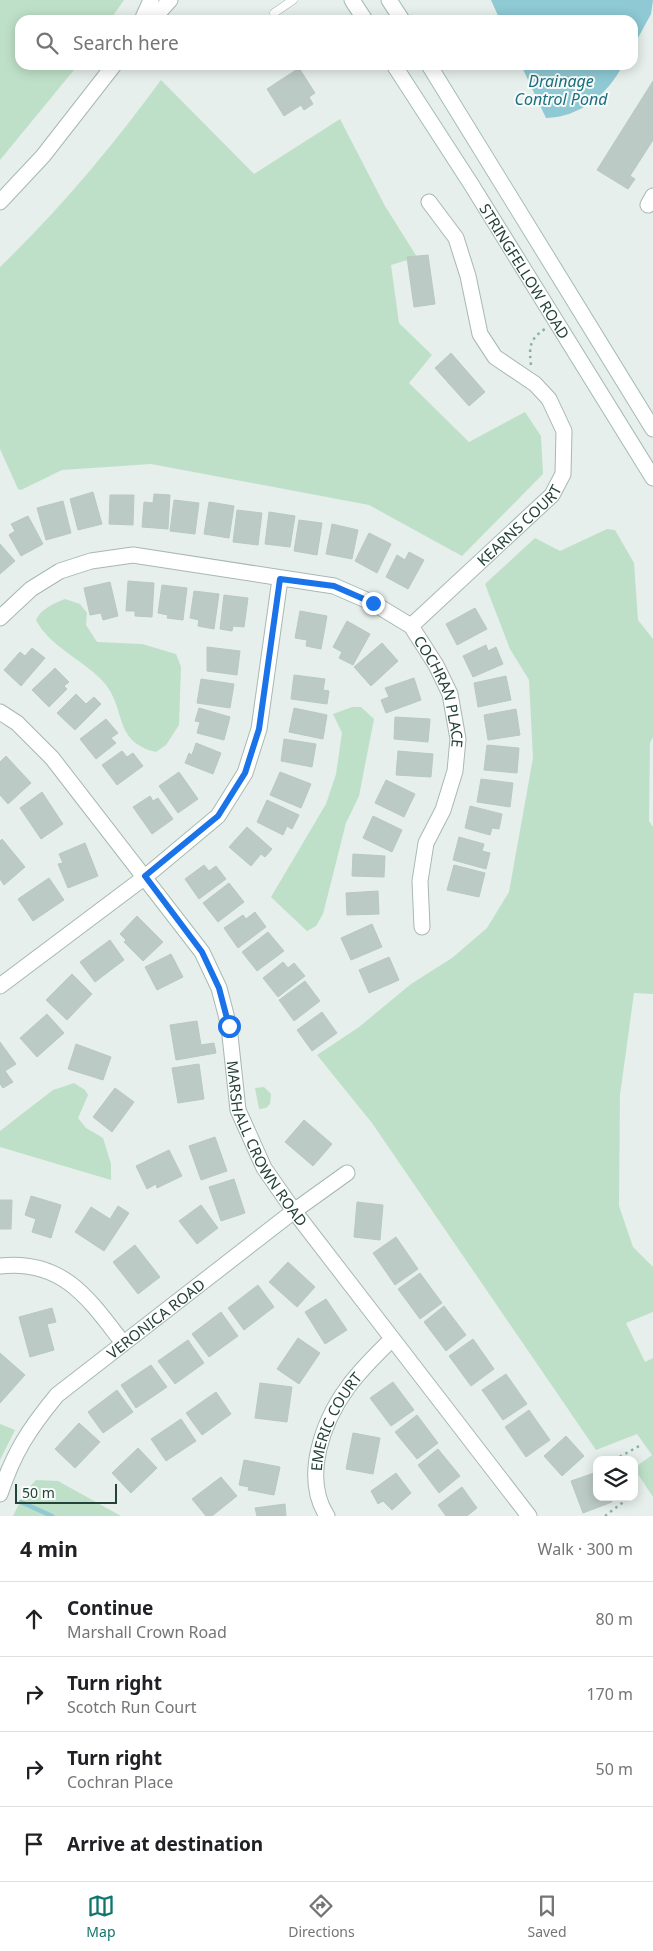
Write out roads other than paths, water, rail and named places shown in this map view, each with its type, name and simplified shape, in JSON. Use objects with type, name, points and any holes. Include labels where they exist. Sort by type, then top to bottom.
[{"type":"street","points":[[144,15],[150,0]]},
{"type":"street","points":[[156,15],[170,0]]},
{"type":"street","points":[[352,0],[362,15]]},
{"type":"street","points":[[389,0],[399,15]]},
{"type":"street","points":[[0,202],[43,156],[110,70]]},
{"type":"street","name":"STRINGFELLOW ROAD","points":[[397,70],[653,478]]},
{"type":"street","name":"STRINGFELLOW ROAD","points":[[432,70],[653,429]]},
{"type":"street","name":"KEARNS COURT","points":[[411,626],[552,494],[563,474],[564,431],[549,399],[524,375],[495,358],[480,334],[468,276],[456,238],[429,202]]},
{"type":"street","name":"COCHRAN PLACE","points":[[0,618],[31,588],[60,571],[91,561],[133,555],[334,586],[373,603],[411,626],[436,665],[450,694],[458,739],[455,771],[443,810],[426,843],[420,881],[422,927]]},
{"type":"street","points":[[0,986],[145,876],[218,816],[245,773],[259,729],[280,579]]},
{"type":"street","name":"MARSHALL CROWN ROAD","points":[[0,712],[16,723],[52,758],[202,952],[219,988],[229,1026],[238,1110],[264,1168],[294,1211],[529,1516]]},
{"type":"street","name":"VERONICA ROAD","points":[[0,1494],[14,1458],[30,1428],[57,1395],[294,1211],[348,1173]]},
{"type":"street","points":[[0,1266],[22,1264],[49,1272],[71,1284],[89,1300],[123,1343]]},
{"type":"street","name":"EMERIC COURT","points":[[327,1516],[316,1491],[318,1456],[327,1425],[347,1388],[392,1339]]},
{"type":"lane","points":[[274,14],[293,0]]},
{"type":"water","name":"Drainage Control Pond","points":[[491,0],[653,0],[651,14],[638,38],[638,15],[498,15]]},
{"type":"water","name":"Drainage Control Pond","points":[[523,70],[620,70],[617,76],[592,102],[570,113],[546,118]]},
{"type":"waterway","points":[[21,1502],[52,1516]]}]
